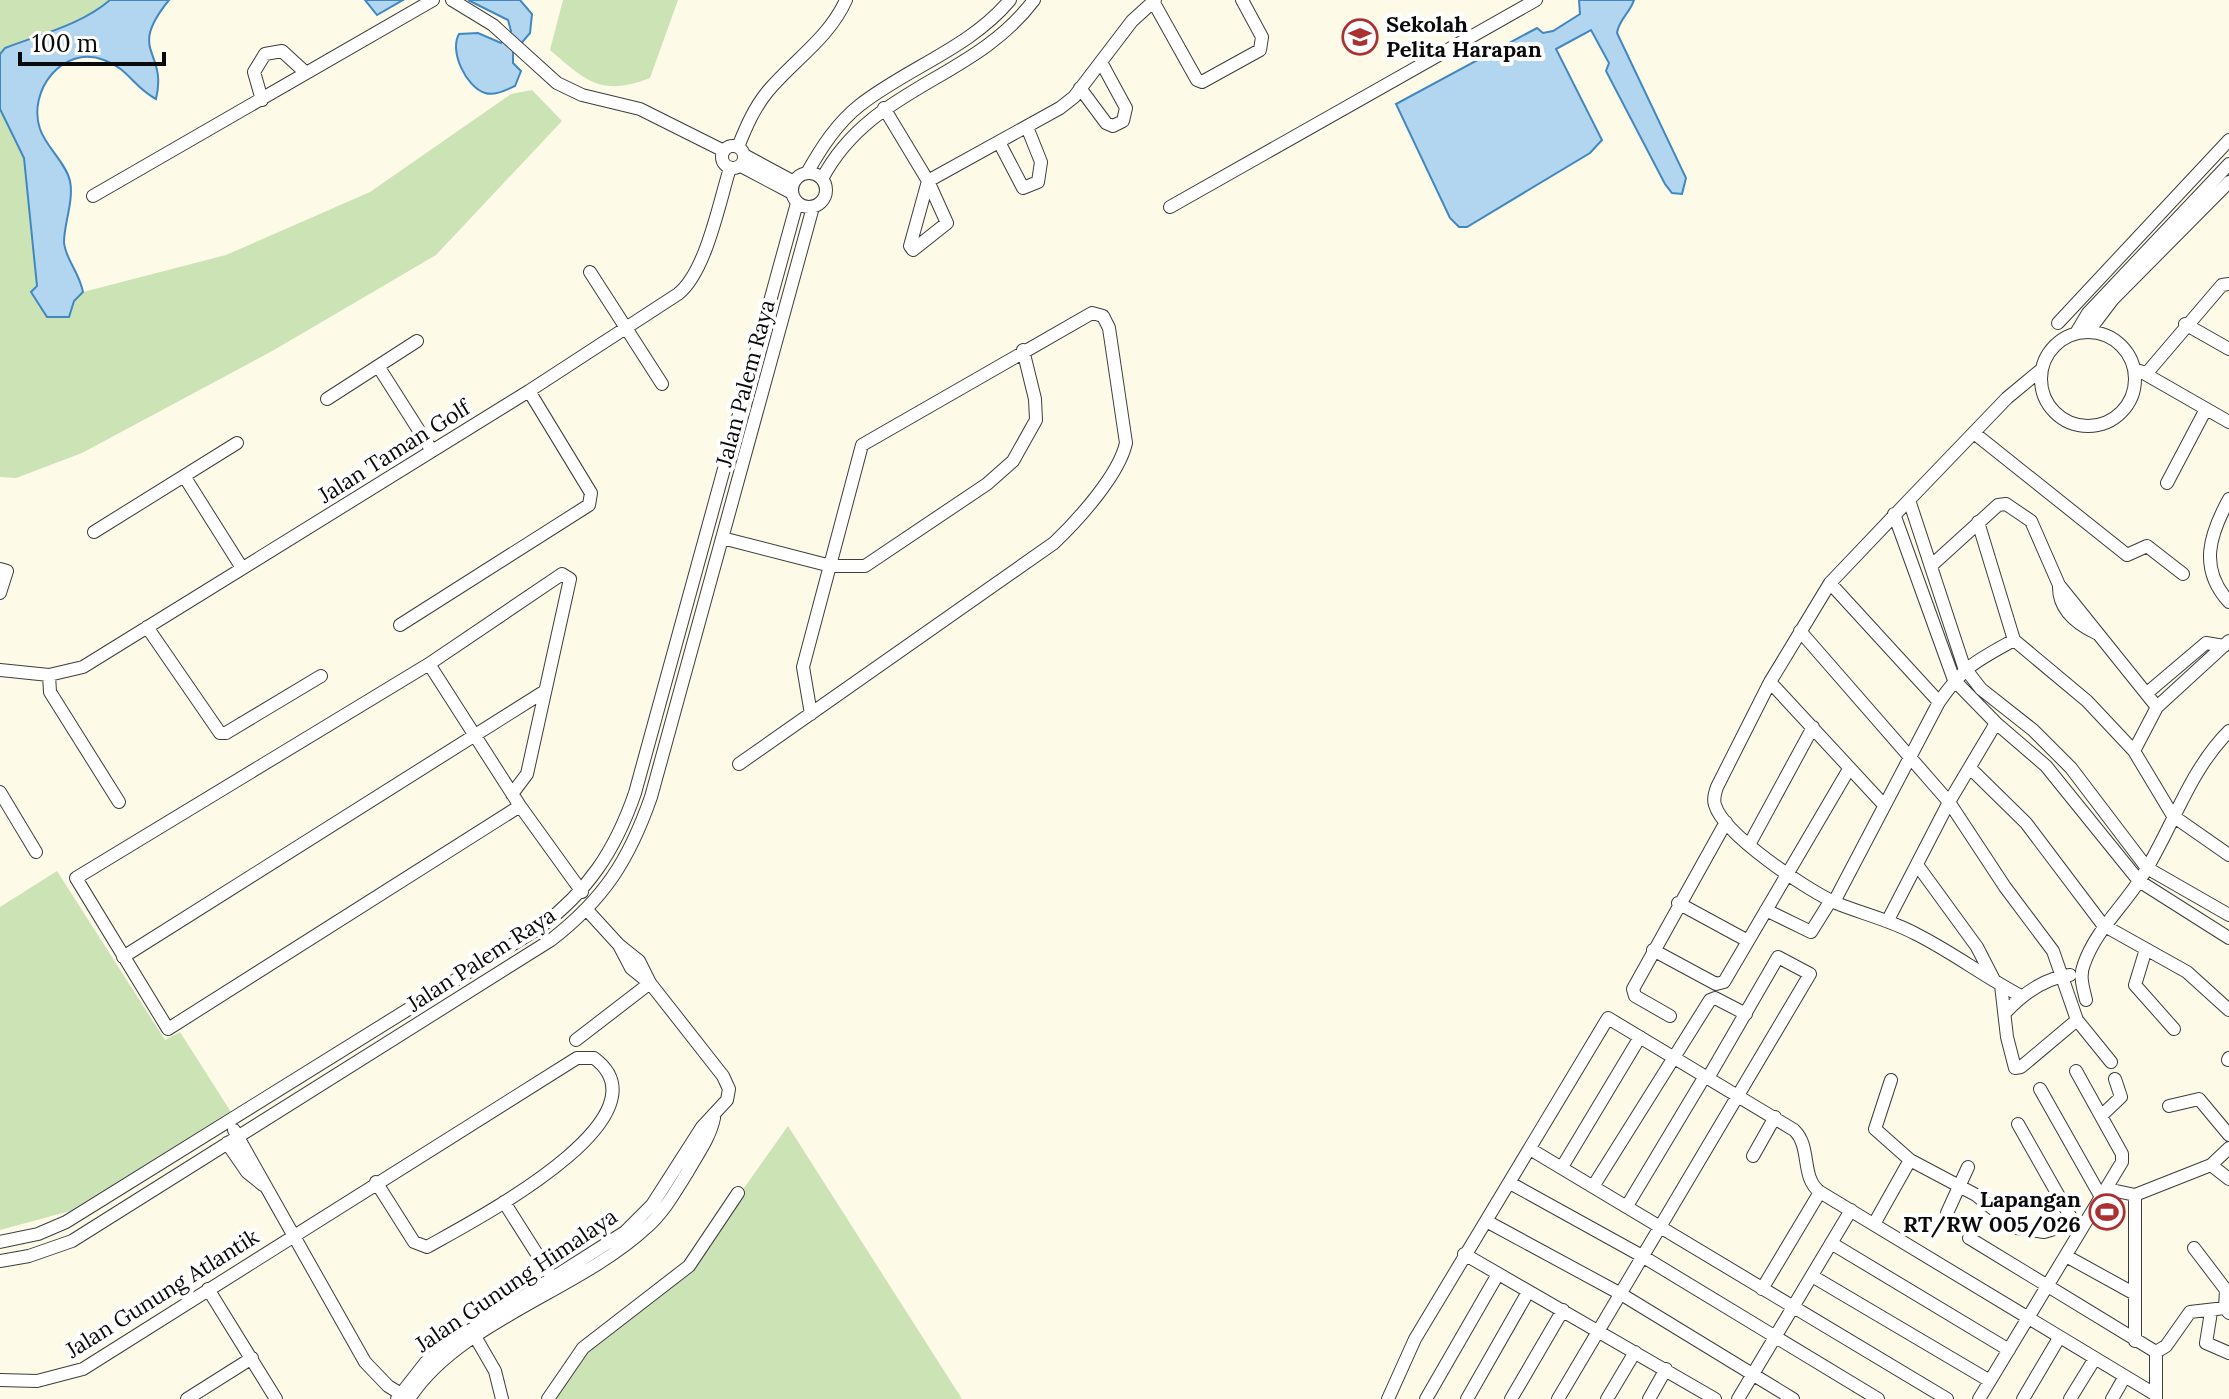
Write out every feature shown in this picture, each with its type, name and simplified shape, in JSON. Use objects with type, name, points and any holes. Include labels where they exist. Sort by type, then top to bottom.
[{"type":"street","points":[[93,196],[433,0]]},
{"type":"street","points":[[452,0],[493,25],[557,83],[582,95],[640,109],[724,151],[723,161],[738,159],[813,207]]},
{"type":"street","name":"Jalan Taman Golf","points":[[0,670],[49,675],[83,667],[529,391],[689,284],[707,244],[752,112],[836,23],[846,0]]},
{"type":"street","points":[[794,192],[827,140],[857,107],[957,45],[1010,0]]},
{"type":"street","points":[[807,173],[822,179],[843,145],[884,108],[976,55],[1010,27],[1034,0]]},
{"type":"street","points":[[884,108],[928,181],[947,223],[913,250],[910,246],[928,181],[1060,108],[1080,88],[1132,21],[1154,1],[1197,80],[1202,82],[1260,50],[1262,37],[1242,0]]},
{"type":"street","points":[[1170,207],[1536,0]]},
{"type":"street","points":[[262,100],[254,72],[265,54],[282,51],[306,73]]},
{"type":"street","points":[[1080,88],[1106,123],[1113,126],[1123,121],[1126,108],[1101,62]]},
{"type":"street","points":[[999,142],[1023,188],[1038,182],[1041,162],[1027,127]]},
{"type":"street","points":[[2058,323],[2229,140]]},
{"type":"street","points":[[2082,332],[2088,313],[2225,181],[2229,164]]},
{"type":"street","name":"Jalan Palem Raya","points":[[0,1261],[29,1256],[72,1241],[551,940],[587,910],[626,861],[636,839],[813,207],[826,195],[822,179]]},
{"type":"street","name":"Jalan Palem Raya","points":[[0,1242],[38,1234],[66,1222],[539,928],[582,892],[611,853],[635,793],[794,192]]},
{"type":"street","points":[[590,272],[662,384]]},
{"type":"street","points":[[2023,387],[2046,399],[2066,421],[2096,425],[2110,420],[2131,398],[2140,371],[2222,285],[2229,284]]},
{"type":"street","points":[[739,764],[811,714],[1054,543],[1083,512],[1122,460],[1126,428],[1109,328],[1103,316],[1092,313],[862,445],[803,667],[811,714]]},
{"type":"street","points":[[2185,324],[2229,349]]},
{"type":"street","points":[[2021,996],[1941,947],[1888,920],[1832,901],[1788,874],[1749,845],[1726,822],[1715,805],[1715,795],[1770,682],[1830,583],[2007,398],[2042,369],[2057,344],[2082,332],[2107,335],[2119,343],[2140,371],[2229,422]]},
{"type":"street","points":[[327,399],[417,341]]},
{"type":"street","points":[[722,538],[831,566],[851,569],[865,566],[987,484],[1013,461],[1036,420],[1035,399],[1023,350]]},
{"type":"street","points":[[378,366],[432,451]]},
{"type":"street","points":[[2042,369],[2046,399]]},
{"type":"street","points":[[400,625],[589,505],[591,493],[529,391]]},
{"type":"street","points":[[2167,483],[2206,409]]},
{"type":"street","points":[[1974,433],[2127,555],[2147,546],[2183,574]]},
{"type":"street","points":[[94,532],[237,443]]},
{"type":"street","points":[[184,476],[242,568]]},
{"type":"street","points":[[2229,499],[2211,535],[2208,553],[2222,594],[2229,602]]},
{"type":"street","points":[[1909,500],[1964,667],[1981,689],[2033,730],[2071,768],[2147,868],[2229,915]]},
{"type":"street","points":[[1932,565],[2002,503],[2022,512],[2031,521],[2059,585],[2059,599],[2074,620],[2100,635],[2157,707]]},
{"type":"street","points":[[1894,514],[1954,680],[1996,723],[2046,766],[2139,881],[2229,938]]},
{"type":"street","points":[[1978,522],[2014,640],[2087,701],[2134,751],[2173,816],[2229,855]]},
{"type":"street","points":[[0,569],[7,571],[0,593]]},
{"type":"street","points":[[512,794],[527,774],[570,579],[562,574],[429,664],[79,875],[77,882],[168,1029],[520,806]]},
{"type":"street","points":[[1830,583],[1939,702]]},
{"type":"street","points":[[147,627],[220,733],[226,733],[321,676]]},
{"type":"street","points":[[1800,631],[1949,802],[2005,887],[2053,951],[2077,1020],[2111,1062]]},
{"type":"street","points":[[1766,910],[1811,932],[1832,901],[1912,758],[1939,702],[1954,680],[1964,667],[2014,640]]},
{"type":"street","points":[[2147,693],[2206,643],[2226,643]]},
{"type":"street","points":[[2134,751],[2157,707],[2226,643]]},
{"type":"street","points":[[429,664],[520,806],[582,892]]},
{"type":"street","points":[[49,675],[50,692],[119,802]]},
{"type":"street","points":[[1770,682],[1884,805]]},
{"type":"street","points":[[123,957],[545,691]]},
{"type":"street","points":[[1888,920],[1949,802],[1996,723]]},
{"type":"street","points":[[1749,845],[1813,727]]},
{"type":"street","points":[[2086,1000],[2081,974],[2103,925],[2139,881],[2207,758],[2229,731]]},
{"type":"street","points":[[1970,768],[2026,823],[2103,925],[2187,972],[2229,1010]]},
{"type":"street","points":[[1653,950],[1719,984],[1726,979],[1849,769]]},
{"type":"street","points":[[0,792],[36,852]]},
{"type":"street","points":[[1670,1016],[1633,993],[1678,903],[1726,822]]},
{"type":"street","points":[[1918,866],[1977,947],[1998,983],[2006,1012],[2012,1064],[2018,1069],[2077,1020]]},
{"type":"street","points":[[1678,903],[1748,941]]},
{"type":"street","name":"Jalan Gunung Himalaya","points":[[404,1397],[426,1362],[555,1283],[644,1215],[702,1127],[714,1118],[727,1100],[728,1086],[650,983],[631,968],[619,945],[587,910]]},
{"type":"street","points":[[2146,949],[2135,985],[2174,1029]]},
{"type":"street","points":[[1558,1399],[1810,974],[1778,957],[1627,1206]]},
{"type":"street","points":[[2006,1012],[2021,996],[2062,976],[2081,974]]},
{"type":"street","points":[[576,1040],[650,983]]},
{"type":"street","points":[[1594,1185],[1712,998],[1746,1014]]},
{"type":"street","points":[[1388,1399],[1415,1339],[1464,1254],[1488,1222],[1606,1019],[1775,1117],[1801,1138],[1810,1183],[1820,1192],[2156,1397]]},
{"type":"street","points":[[1562,1167],[1640,1037]]},
{"type":"street","name":"Jalan Gunung Atlantik","points":[[0,1380],[37,1381],[83,1369],[577,1058],[594,1058],[611,1079],[613,1093],[595,1129],[576,1153],[504,1202]]},
{"type":"street","points":[[1979,1399],[2049,1287],[2077,1228],[2104,1193],[2123,1156],[2076,1071]]},
{"type":"street","points":[[2101,1116],[2121,1097],[2115,1079]]},
{"type":"street","points":[[1891,1080],[1875,1129],[1910,1160],[1960,1187],[2017,1228],[2044,1232],[2077,1228]]},
{"type":"street","points":[[2040,1089],[2104,1193]]},
{"type":"street","points":[[2169,1106],[2195,1098],[2201,1100],[2229,1135]]},
{"type":"street","points":[[248,1110],[247,1120],[258,1125]]},
{"type":"street","points":[[1753,1156],[1775,1117]]},
{"type":"street","points":[[225,1124],[233,1140],[257,1165],[263,1185],[365,1362],[378,1378],[404,1397]]},
{"type":"street","points":[[2018,1124],[2077,1228]]},
{"type":"street","points":[[2104,1193],[2135,1195],[2211,1165],[2229,1148]]},
{"type":"street","points":[[1530,1149],[1947,1399]]},
{"type":"street","points":[[1874,1224],[1910,1160]]},
{"type":"street","points":[[2211,1165],[2229,1179]]},
{"type":"street","points":[[1947,1213],[1968,1167]]},
{"type":"street","points":[[376,1182],[414,1242],[422,1248],[504,1202],[555,1283]]},
{"type":"street","points":[[1510,1183],[1642,1256],[1878,1399]]},
{"type":"street","points":[[1762,1289],[1820,1192]]},
{"type":"street","points":[[548,1399],[583,1348],[689,1266],[738,1193]]},
{"type":"street","points":[[2135,1195],[2135,1341]]},
{"type":"street","points":[[1738,1399],[1851,1210]]},
{"type":"street","points":[[1488,1222],[1621,1294],[1793,1399]]},
{"type":"street","points":[[1969,1238],[2156,1352]]},
{"type":"street","points":[[1831,1243],[2009,1350]]},
{"type":"street","points":[[2156,1352],[2166,1346],[2190,1312],[2227,1311],[2226,1290],[2194,1248]]},
{"type":"street","points":[[1464,1254],[1666,1369],[1695,1394],[1715,1399]]},
{"type":"street","points":[[2066,1256],[2135,1294]]},
{"type":"street","points":[[1426,1399],[1498,1274]]},
{"type":"street","points":[[1812,1276],[1990,1381]]},
{"type":"street","points":[[208,1289],[276,1399]]},
{"type":"street","points":[[1467,1399],[1528,1292]]},
{"type":"street","points":[[1511,1399],[1563,1310]]},
{"type":"street","points":[[2211,1312],[2206,1343],[2229,1353]]},
{"type":"street","points":[[474,1334],[495,1371],[502,1399]]},
{"type":"street","points":[[2023,1399],[2059,1338]]},
{"type":"street","points":[[1607,1399],[1635,1352]]},
{"type":"street","points":[[2156,1352],[2156,1397]]},
{"type":"street","points":[[187,1399],[252,1358]]},
{"type":"street","points":[[2070,1399],[2094,1360]]},
{"type":"street","points":[[1649,1399],[1666,1369]]},
{"type":"street","points":[[2112,1399],[2124,1378]]},
{"type":"green space","points":[[0,0],[110,0],[74,22],[5,48],[0,54]]},
{"type":"green space","points":[[563,0],[678,0],[650,78],[619,86],[595,83],[550,50]]},
{"type":"green space","points":[[532,90],[562,121],[436,255],[274,350],[82,453],[16,478],[0,477],[0,109],[24,158],[37,287],[31,292],[74,301],[83,292],[226,255],[370,192],[511,94]]},
{"type":"green space","points":[[57,871],[165,1040],[180,1032],[231,1112],[70,1211],[0,1230],[0,907]]},
{"type":"green space","points":[[788,1126],[962,1399],[546,1399],[585,1338],[690,1264]]},
{"type":"green space","name":"Lapangan RT/RW 005/026","points":[[2107,1194],[2122,1203],[2107,1230],[2091,1221]]},
{"type":"water","points":[[110,0],[169,0],[157,17],[149,41],[157,70],[156,99],[112,64],[89,57],[62,65],[44,86],[37,114],[40,129],[70,181],[71,196],[64,242],[83,292],[74,301],[69,317],[47,317],[31,292],[37,286],[24,158],[0,109],[0,54],[5,48],[74,22]]},
{"type":"water","points":[[365,0],[403,0],[377,15]]},
{"type":"water","points":[[468,0],[520,0],[532,14],[530,33],[513,53],[513,63],[521,71],[515,86],[497,93],[485,93],[472,84],[461,68],[456,50],[459,34],[478,33],[501,43],[511,31],[508,20]]},
{"type":"water","points":[[1579,0],[1634,0],[1617,33],[1686,178],[1682,194],[1672,193],[1665,184],[1606,71],[1609,63],[1591,30],[1556,49],[1602,140],[1590,153],[1467,227],[1459,227],[1450,218],[1396,104],[1537,28],[1543,33],[1553,31],[1580,14]]},
{"type":"place","name":"Sekolah Pelita Harapan","points":[[1360,37]]},
{"type":"place","name":"Lapangan RT/RW 005/026","points":[[2107,1212]]}]
